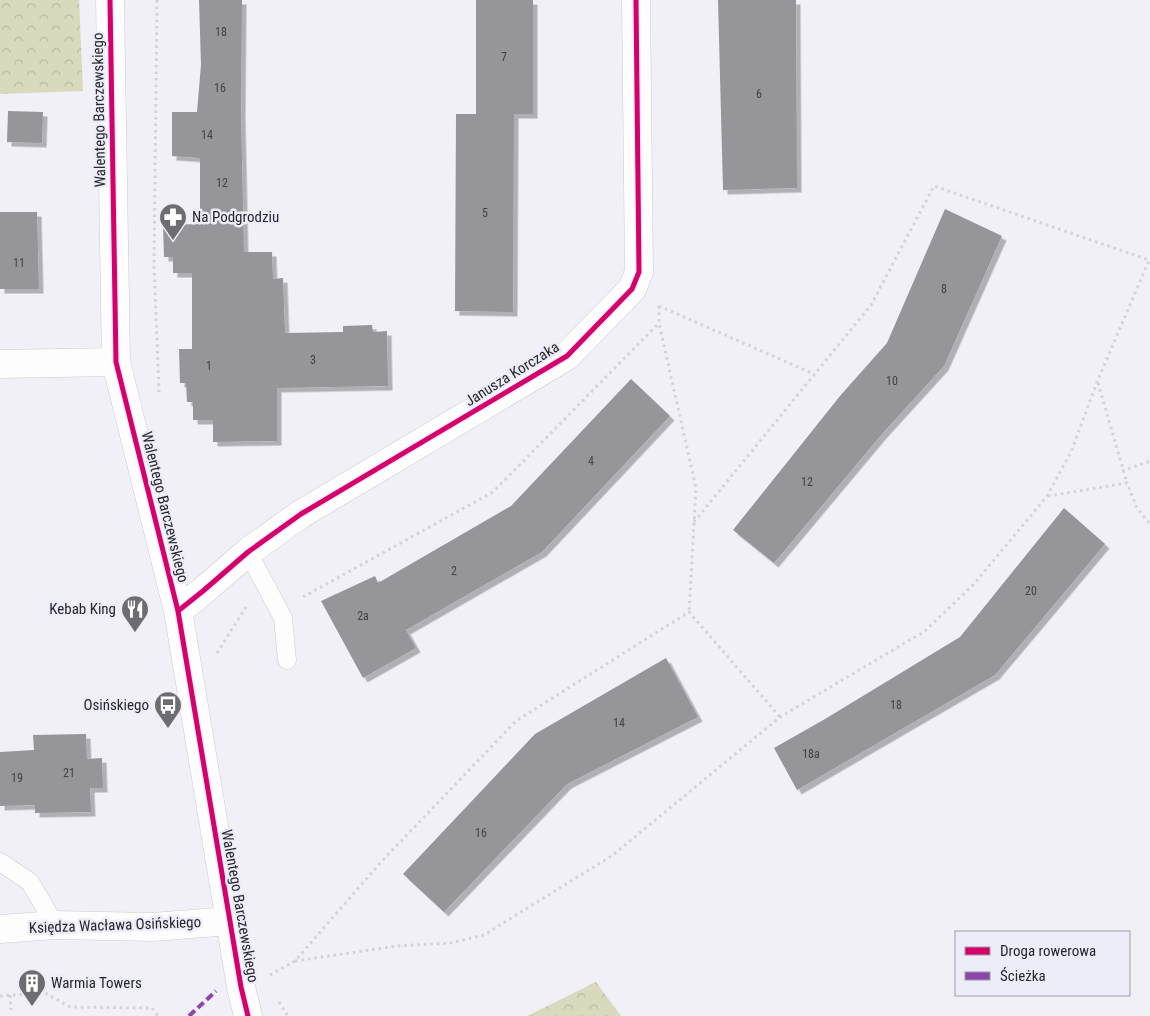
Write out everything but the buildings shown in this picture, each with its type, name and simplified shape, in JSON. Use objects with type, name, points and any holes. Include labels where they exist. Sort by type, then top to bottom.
[{"type":"street","name":"Walentego Barczewskiego","points":[[110,0],[116,362],[178,610],[241,987],[248,1016]]},
{"type":"street","name":"Janusza Korczaka","points":[[178,610],[248,552],[301,514],[567,356],[632,289],[639,272],[636,0]]},
{"type":"street","points":[[0,364],[116,362]]},
{"type":"street","name":"Księdza Wacława Osińskiego","points":[[0,929],[55,926],[153,927],[230,921]]},
{"type":"lane","points":[[248,552],[283,618],[287,660]]},
{"type":"lane","points":[[0,862],[30,882],[55,926]]},
{"type":"path","points":[[157,0],[154,265],[159,401]]},
{"type":"path","points":[[265,977],[295,961],[397,946],[450,943],[484,936],[613,855],[780,717],[925,631],[974,584],[1047,496],[1071,452],[1097,382],[1150,259],[934,186],[871,304],[694,522]]},
{"type":"path","points":[[659,297],[659,323],[696,488],[689,612],[780,717]]},
{"type":"path","points":[[659,306],[815,374]]},
{"type":"path","points":[[298,600],[493,492],[659,323]]},
{"type":"path","points":[[1097,382],[1122,471],[1137,508],[1150,524]]},
{"type":"path","points":[[1122,471],[1150,461]]},
{"type":"path","points":[[1047,496],[1127,483]]},
{"type":"path","points":[[295,961],[381,862],[516,720],[689,612]]},
{"type":"path","points":[[0,996],[45,993],[70,1007],[152,1008],[158,1016]]},
{"type":"path","points":[[10,995],[11,1010]]},
{"type":"green space","points":[[0,0],[79,0],[83,91],[0,94]]},
{"type":"green space","points":[[596,982],[621,1016],[527,1016]]},
{"type":"marked path","points":[[189,1016],[216,991]]},
{"type":"cycle path","points":[[110,0],[116,362],[178,611],[241,987],[248,1016]]},
{"type":"cycle path","points":[[178,611],[248,552],[301,514],[567,356],[632,289],[639,272],[636,0]]},
{"type":"place","name":"Na Podgrodziu","points":[[173,241]]},
{"type":"place","name":"Kebab King","points":[[135,633]]},
{"type":"place","name":"Osińskiego","points":[[168,729]]},
{"type":"place","name":"Warmia Towers","points":[[32,1007]]}]
